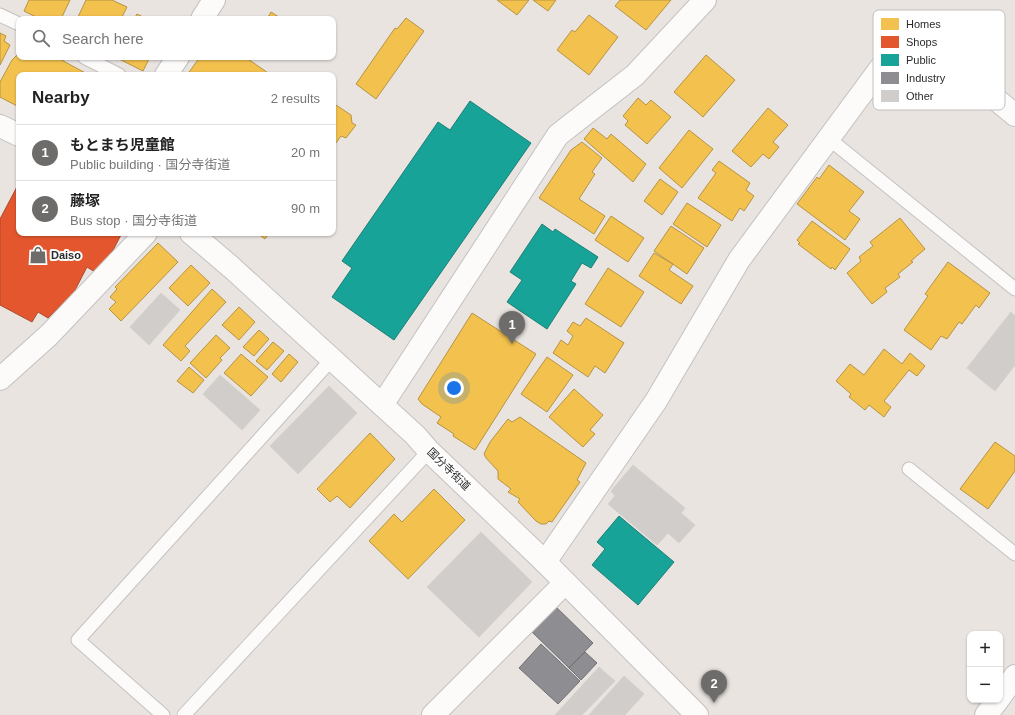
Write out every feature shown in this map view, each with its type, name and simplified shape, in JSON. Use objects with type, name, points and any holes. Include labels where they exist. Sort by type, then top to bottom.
[{"type":"street","points":[[204,16],[214,0]]},
{"type":"street","points":[[382,405],[558,135],[635,76],[705,0]]},
{"type":"street","points":[[168,72],[176,60]]},
{"type":"street","points":[[545,562],[656,401],[739,260],[873,78]]},
{"type":"street","points":[[1005,107],[1015,115]]},
{"type":"street","points":[[0,126],[16,134]]},
{"type":"street","points":[[0,379],[48,335],[143,236]]},
{"type":"street","name":"国分寺街道","points":[[195,236],[231,267],[415,435],[429,451],[545,562],[698,715]]},
{"type":"street","points":[[433,715],[565,583]]},
{"type":"street","points":[[986,715],[1007,690]]},
{"type":"lane","points":[[0,15],[16,23]]},
{"type":"lane","points":[[90,60],[113,72]]},
{"type":"lane","points":[[828,138],[1015,289]]},
{"type":"lane","points":[[163,715],[78,640],[332,359]]},
{"type":"lane","points":[[184,715],[429,451]]},
{"type":"lane","points":[[908,469],[1015,554]]},
{"type":"building: Homes","points":[[29,0],[70,0],[62,16],[34,16],[24,11]]},
{"type":"building: Homes","points":[[86,0],[112,0],[127,7],[122,16],[78,16]]},
{"type":"building: Homes","points":[[497,0],[529,0],[517,15]]},
{"type":"building: Homes","points":[[533,0],[556,0],[548,11]]},
{"type":"building: Homes","points":[[620,0],[671,0],[646,30],[615,6]]},
{"type":"building: Homes","points":[[271,12],[277,16],[269,16]]},
{"type":"building: Homes","points":[[589,15],[618,37],[589,75],[557,50],[572,30],[575,32]]},
{"type":"building: Homes","points":[[406,18],[424,31],[376,99],[356,84],[395,28],[397,29]]},
{"type":"building: Homes","points":[[0,33],[6,36],[4,41],[10,45],[0,65]]},
{"type":"building: Homes","points":[[706,55],[735,80],[703,117],[674,92]]},
{"type":"building: Homes","points":[[16,56],[16,60],[62,60],[84,72],[16,72],[16,105],[0,97],[0,82],[12,60]]},
{"type":"building: Homes","points":[[121,60],[148,60],[143,71]]},
{"type":"building: Homes","points":[[198,60],[249,60],[267,72],[189,72]]},
{"type":"building: Homes","points":[[638,98],[646,105],[651,100],[671,117],[647,144],[625,125],[628,121],[623,116]]},
{"type":"building: Homes","points":[[336,105],[351,115],[352,123],[356,125],[346,138],[341,136],[336,143]]},
{"type":"building: Homes","points":[[768,108],[788,125],[773,142],[779,147],[769,159],[763,154],[751,167],[732,151]]},
{"type":"building: Homes","points":[[593,128],[607,139],[611,134],[646,164],[633,182],[584,139]]},
{"type":"building: Homes","points":[[689,130],[713,149],[682,188],[659,168]]},
{"type":"building: Homes","points":[[582,142],[602,158],[592,172],[595,174],[579,199],[605,216],[594,234],[539,198],[571,150]]},
{"type":"building: Homes","points":[[719,161],[750,183],[746,190],[754,196],[744,211],[740,208],[732,221],[698,198],[716,173],[712,170]]},
{"type":"building: Homes","points":[[829,165],[864,192],[849,211],[860,219],[845,240],[797,204],[817,177],[819,179]]},
{"type":"building: Homes","points":[[660,179],[678,192],[662,215],[644,201]]},
{"type":"building: Homes","points":[[687,203],[721,225],[707,247],[673,224]]},
{"type":"building: Homes","points":[[611,216],[644,238],[628,262],[595,240]]},
{"type":"building: Homes","points":[[900,218],[925,249],[911,261],[913,262],[898,274],[900,277],[885,288],[887,292],[872,304],[847,273],[861,261],[859,257],[873,246],[870,242]]},
{"type":"building: Homes","points":[[812,221],[850,249],[835,270],[832,267],[831,269],[798,244],[800,243],[797,240]]},
{"type":"building: Homes","points":[[671,226],[704,248],[687,274],[654,251]]},
{"type":"building: Homes","points":[[158,243],[178,262],[121,321],[109,309],[116,302],[110,297],[117,289],[115,287]]},
{"type":"building: Homes","points":[[654,253],[673,264],[669,270],[693,286],[681,304],[639,276]]},
{"type":"building: Homes","points":[[948,262],[990,293],[979,308],[976,305],[962,324],[959,322],[947,339],[941,336],[931,350],[904,330],[928,296],[925,294]]},
{"type":"building: Homes","points":[[191,265],[210,283],[188,306],[169,288]]},
{"type":"building: Homes","points":[[608,268],[644,292],[621,327],[585,304]]},
{"type":"building: Homes","points":[[212,289],[226,302],[185,346],[190,351],[181,361],[163,345]]},
{"type":"building: Homes","points":[[239,307],[255,322],[239,340],[222,325]]},
{"type":"building: Homes","points":[[472,313],[536,354],[475,450],[453,436],[454,434],[437,423],[441,417],[422,404],[418,399]]},
{"type":"building: Homes","points":[[586,318],[624,343],[605,373],[595,366],[588,377],[553,353],[561,340],[568,345],[573,336],[567,331],[573,322],[580,326]]},
{"type":"building: Homes","points":[[259,330],[269,339],[254,356],[243,347]]},
{"type":"building: Homes","points":[[216,335],[230,348],[220,358],[222,360],[206,378],[190,363]]},
{"type":"building: Homes","points":[[273,342],[284,351],[267,370],[256,361]]},
{"type":"building: Homes","points":[[884,349],[902,364],[910,353],[925,366],[917,376],[909,370],[884,401],[891,407],[884,417],[869,405],[865,410],[849,397],[851,394],[836,381],[850,364],[864,375]]},
{"type":"building: Homes","points":[[241,354],[268,377],[251,396],[224,373]]},
{"type":"building: Homes","points":[[289,354],[298,362],[281,382],[272,374]]},
{"type":"building: Homes","points":[[547,357],[573,375],[547,412],[521,394]]},
{"type":"building: Homes","points":[[189,367],[204,380],[193,393],[177,381]]},
{"type":"building: Homes","points":[[574,389],[603,415],[590,430],[595,434],[583,447],[549,417]]},
{"type":"building: Homes","points":[[520,417],[586,463],[577,480],[580,482],[552,522],[549,521],[546,524],[541,524],[536,521],[518,502],[520,499],[508,492],[511,489],[498,479],[498,471],[484,454],[490,442],[508,419],[512,422]]},
{"type":"building: Homes","points":[[370,433],[395,459],[350,508],[337,496],[330,502],[317,489]]},
{"type":"building: Homes","points":[[995,442],[1015,456],[1015,471],[988,509],[960,489]]},
{"type":"building: Homes","points":[[434,489],[465,520],[408,579],[369,541],[394,514],[402,522]]},
{"type":"building: Shops","points":[[16,189],[16,236],[120,236],[111,254],[95,272],[87,267],[74,292],[48,318],[38,312],[32,322],[0,305],[0,219]]},
{"type":"building: Public","points":[[470,101],[531,143],[394,340],[332,297],[352,268],[342,261],[438,122],[450,130]]},
{"type":"building: Public","points":[[542,224],[553,232],[555,229],[598,257],[591,268],[582,263],[571,281],[576,284],[547,329],[507,302],[522,280],[510,272]]},
{"type":"building: Public","points":[[619,516],[674,562],[638,605],[592,565],[605,549],[597,542]]},
{"type":"building: Industry","points":[[554,605],[593,643],[569,668],[530,630]]},
{"type":"building: Industry","points":[[541,644],[580,681],[558,704],[519,668]]},
{"type":"building: Industry","points":[[585,652],[597,663],[581,680],[569,668]]},
{"type":"building: Other","points":[[161,293],[180,310],[149,345],[130,327]]},
{"type":"building: Other","points":[[1011,312],[1015,316],[1015,365],[995,391],[967,368]]},
{"type":"building: Other","points":[[220,375],[260,410],[242,430],[203,394]]},
{"type":"building: Other","points":[[329,386],[357,413],[298,474],[270,446]]},
{"type":"building: Other","points":[[633,465],[685,508],[681,513],[695,525],[679,543],[668,533],[657,545],[608,504],[615,496],[611,491]]},
{"type":"building: Other","points":[[481,532],[532,582],[479,637],[427,587]]},
{"type":"building: Other","points":[[599,667],[615,681],[582,715],[555,715]]},
{"type":"building: Other","points":[[624,676],[644,694],[625,715],[589,715]]},
{"type":"place","name":"Daiso","points":[[38,255]]},
{"type":"place","name":"もとまち児童館","points":[[512,344]]},
{"type":"place","name":"藤塚","points":[[714,703]]}]
